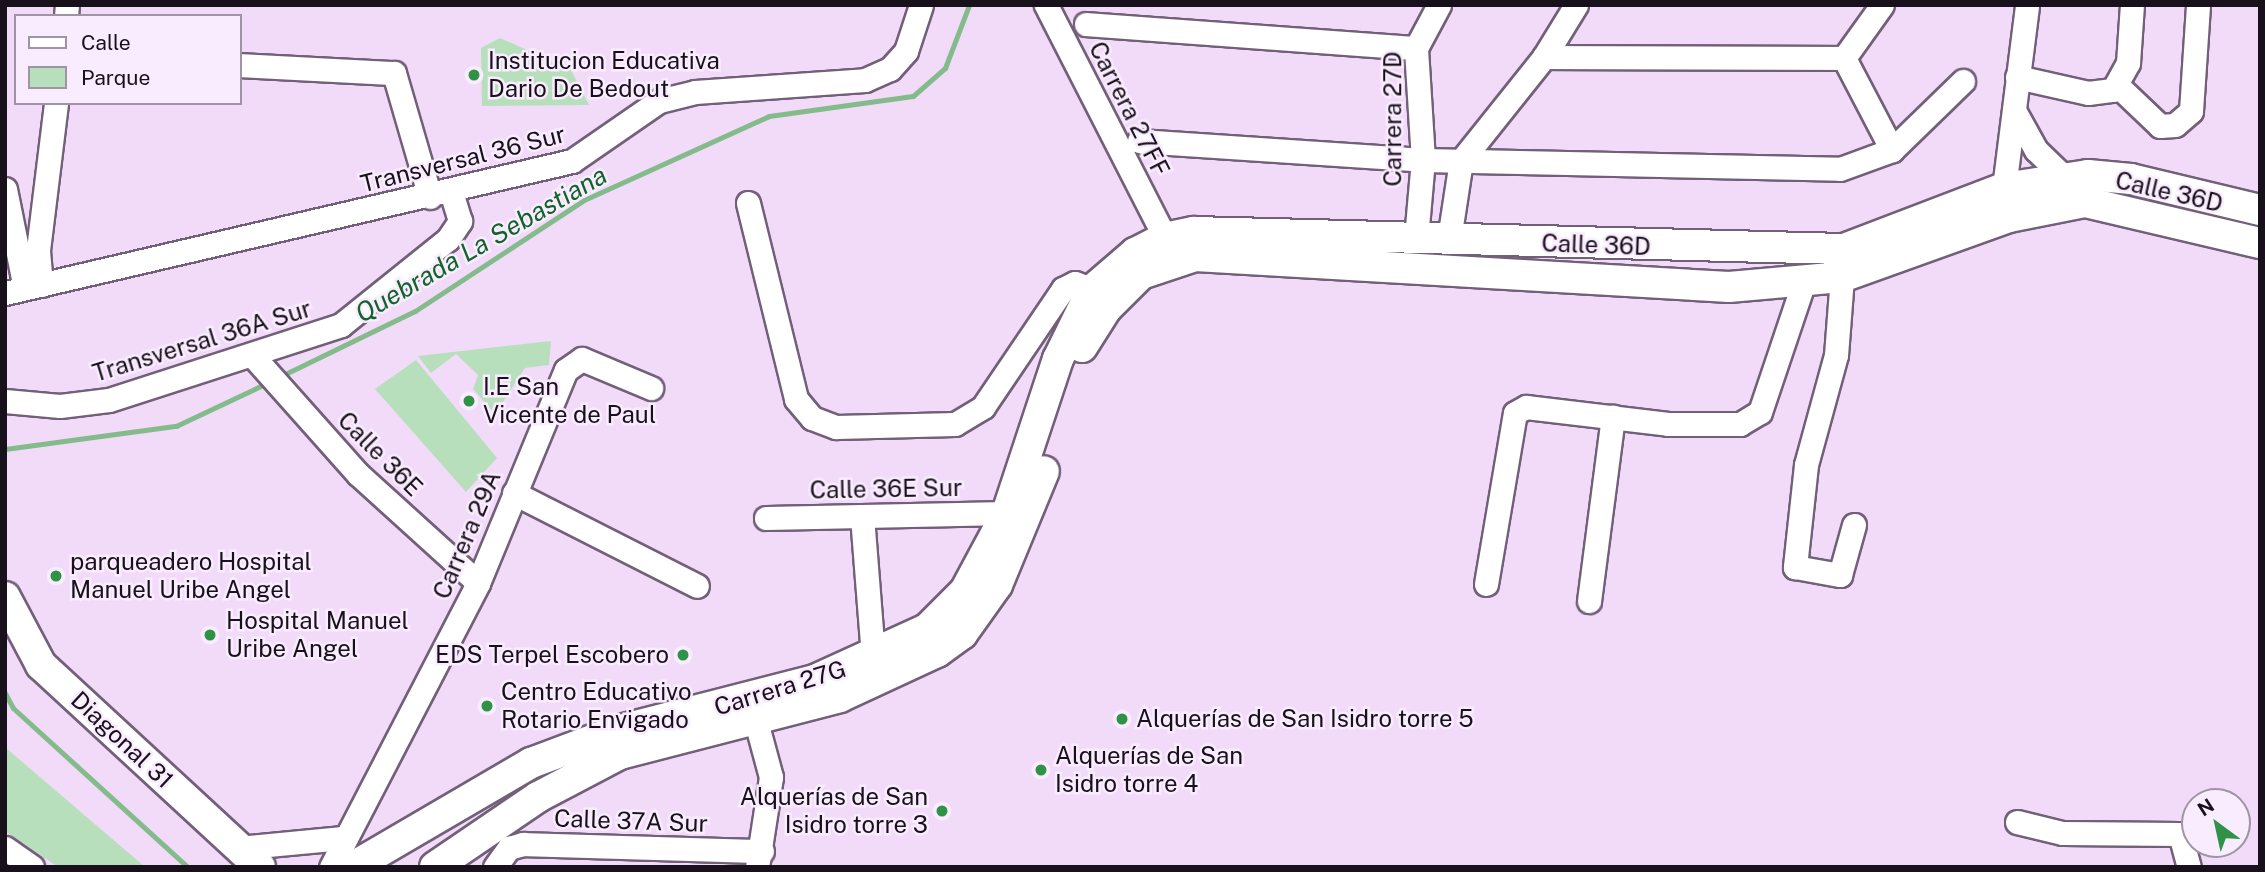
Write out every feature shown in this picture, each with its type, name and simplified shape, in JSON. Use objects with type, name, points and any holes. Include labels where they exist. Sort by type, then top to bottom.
[{"type":"main road","name":"Calle 36D","points":[[1044,438],[1058,359],[1092,290],[1135,253],[1165,238],[1194,232],[1844,249],[2004,188],[2064,177],[2131,178],[2260,210]]},
{"type":"main road","name":"Calle 36D","points":[[1044,438],[1081,349],[1123,289],[1167,261],[1291,257],[1728,287],[1842,277],[2064,204],[2181,221],[2260,243]]},
{"type":"main road","name":"Carrera 27G","points":[[353,867],[531,763],[616,731],[755,712],[873,657],[949,611],[1007,513],[1044,438]]},
{"type":"main road","name":"Carrera 27G","points":[[435,867],[538,797],[620,754],[755,712],[884,678],[962,634],[1003,573],[1044,438]]},
{"type":"main road","name":"Diagonal 31","points":[[5,597],[41,665],[248,857]]},
{"type":"street","name":"Transversal 36 Sur","points":[[24,289],[440,194],[572,161],[659,101],[695,92],[865,80],[890,69],[906,51],[921,5]]},
{"type":"street","name":"Carrera 27FF","points":[[1046,5],[1165,238]]},
{"type":"street","name":"Carrera 27D","points":[[1416,238],[1423,160],[1416,48],[1439,5]]},
{"type":"street","points":[[1454,239],[1461,161],[1544,57],[1576,5]]},
{"type":"street","points":[[1844,58],[1882,5]]},
{"type":"street","points":[[2004,188],[2027,5]]},
{"type":"street","points":[[2118,86],[2129,63],[2132,5]]},
{"type":"street","points":[[2118,86],[2160,126],[2175,125],[2191,111],[2198,5]]},
{"type":"street","points":[[1086,24],[1416,48]]},
{"type":"street","points":[[1544,57],[1844,58]]},
{"type":"street","points":[[1844,58],[1892,150]]},
{"type":"street","points":[[242,65],[394,73],[440,194]]},
{"type":"street","points":[[2017,77],[2088,93],[2118,86]]},
{"type":"street","points":[[1139,141],[1423,160],[1840,169],[1892,150],[1964,81]]},
{"type":"street","points":[[24,289],[56,105]]},
{"type":"street","points":[[2015,112],[2036,150],[2064,177]]},
{"type":"street","points":[[5,190],[29,253]]},
{"type":"street","name":"Transversal 36A Sur","points":[[8,400],[60,406],[109,400],[252,355],[363,312],[457,227],[440,194]]},
{"type":"street","points":[[748,203],[796,399],[812,418],[836,427],[955,424],[983,407],[1063,289],[1075,283],[1092,290]]},
{"type":"street","points":[[1842,277],[1836,355],[1806,465],[1795,567],[1840,576],[1854,525]]},
{"type":"street","points":[[1486,584],[1515,413],[1526,407],[1721,428],[1760,412],[1804,281]]},
{"type":"street","name":"Calle 36E","points":[[252,355],[358,474],[478,583]]},
{"type":"street","name":"Carrera 29A","points":[[331,867],[342,838],[478,583],[514,493],[573,363],[582,359],[651,388]]},
{"type":"street","points":[[1589,601],[1613,417]]},
{"type":"street","points":[[514,493],[697,586]]},
{"type":"street","name":"Calle 36E Sur","points":[[766,518],[1007,513]]},
{"type":"street","points":[[862,516],[873,657]]},
{"type":"street","points":[[755,712],[771,777],[760,859]]},
{"type":"street","points":[[2017,822],[2062,833],[2180,834],[2189,867]]},
{"type":"street","points":[[248,857],[342,838]]},
{"type":"street","name":"Calle 37A Sur","points":[[498,861],[523,844],[760,859]]},
{"type":"street","points":[[5,848],[32,867]]},
{"type":"green space","points":[[500,38],[571,70],[589,105],[482,106],[481,48]]},
{"type":"green space","points":[[551,341],[549,365],[525,368],[495,414],[473,389],[478,375],[456,354],[431,373],[418,356]]},
{"type":"green space","points":[[416,360],[497,458],[466,492],[375,389]]},
{"type":"green space","points":[[6,748],[145,867],[58,867],[5,831]]},
{"type":"waterway","name":"Quebrada La Sebastiana","points":[[279,377],[415,311],[584,200],[769,116],[913,96],[945,68],[969,5]]},
{"type":"waterway","name":"Quebrada La Sebastiana","points":[[5,449],[176,426],[267,383]]},
{"type":"waterway","points":[[5,693],[13,708],[188,867]]},
{"type":"place","name":"Institucion Educativa Dario De Bedout","points":[[474,75]]},
{"type":"place","name":"I.E San Vicente de Paul","points":[[469,401]]},
{"type":"place","name":"parqueadero Hospital Manuel Uribe Angel","points":[[56,576]]},
{"type":"place","name":"Hospital Manuel Uribe Angel","points":[[210,635]]},
{"type":"place","name":"EDS Terpel Escobero","points":[[683,655]]},
{"type":"place","name":"Centro Educativo Rotario Envigado","points":[[487,706]]},
{"type":"place","name":"Alquerías de San Isidro torre 5","points":[[1122,719]]},
{"type":"place","name":"Alquerías de San Isidro torre 4","points":[[1041,770]]},
{"type":"place","name":"Alquerías de San Isidro torre 3","points":[[942,811]]}]
